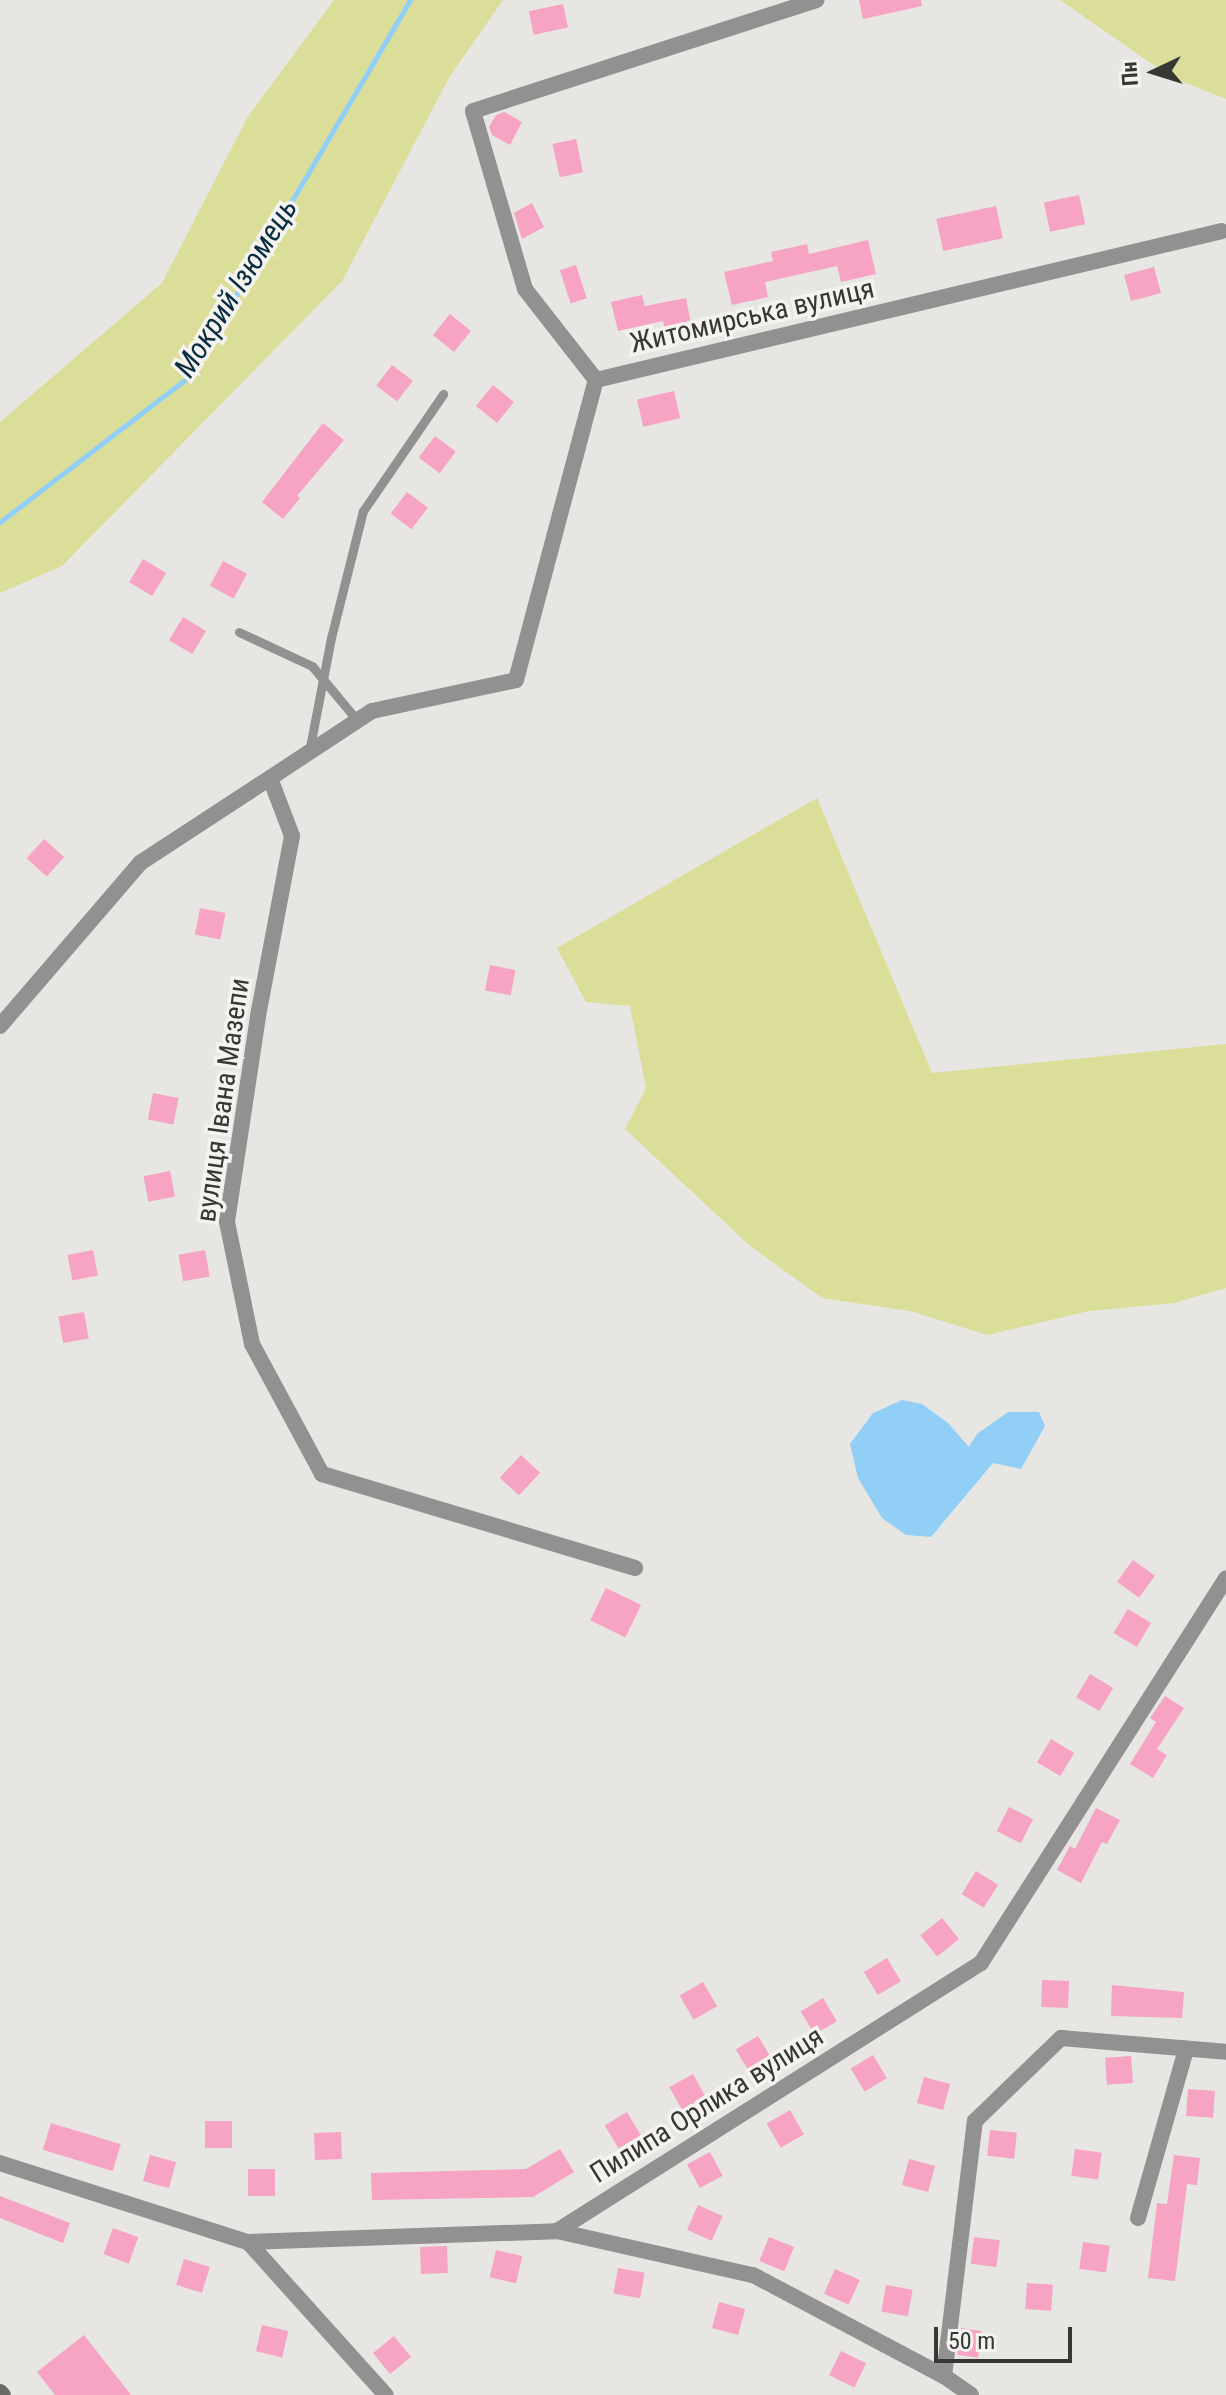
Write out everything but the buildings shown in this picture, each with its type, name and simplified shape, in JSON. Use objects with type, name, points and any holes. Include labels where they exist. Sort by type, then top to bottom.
[{"type":"street","points":[[0,1026],[140,863],[372,711],[516,680],[596,380],[525,289],[473,111],[816,0]]},
{"type":"street","name":"Житомирська вулиця","points":[[596,380],[1222,231]]},
{"type":"street","name":"вулиця Івана Мазепи","points":[[270,778],[292,836],[259,1010],[227,1222],[252,1344],[322,1474],[635,1568]]},
{"type":"street","name":"Пилипа Орлика вулиця","points":[[557,2231],[981,1963],[1226,1579]]},
{"type":"street","points":[[944,2376],[975,2121],[1061,2038],[1226,2052]]},
{"type":"street","points":[[1138,2218],[1186,2049]]},
{"type":"street","points":[[0,2163],[248,2242],[557,2231],[753,2275],[944,2376],[971,2395]]},
{"type":"street","points":[[248,2242],[386,2395]]},
{"type":"lane","points":[[309,752],[363,511],[443,394]]},
{"type":"lane","points":[[239,632],[312,666],[357,720]]},
{"type":"green space","points":[[334,0],[503,0],[450,76],[342,281],[62,566],[0,593],[0,422],[162,283],[247,118]]},
{"type":"green space","points":[[1060,0],[1226,0],[1226,99],[1171,77]]},
{"type":"green space","points":[[817,798],[932,1073],[1226,1044],[1226,1288],[1174,1303],[1089,1311],[987,1335],[910,1311],[822,1298],[749,1245],[625,1129],[646,1088],[630,1006],[586,1002],[557,948]]},
{"type":"water","points":[[902,1400],[922,1404],[948,1423],[969,1447],[977,1434],[1008,1412],[1039,1412],[1045,1426],[1021,1469],[993,1463],[931,1537],[906,1535],[882,1518],[858,1478],[850,1444],[873,1413]]},
{"type":"waterway","name":"Мокрий Ізюмець","points":[[0,522],[188,377],[410,0]]}]
